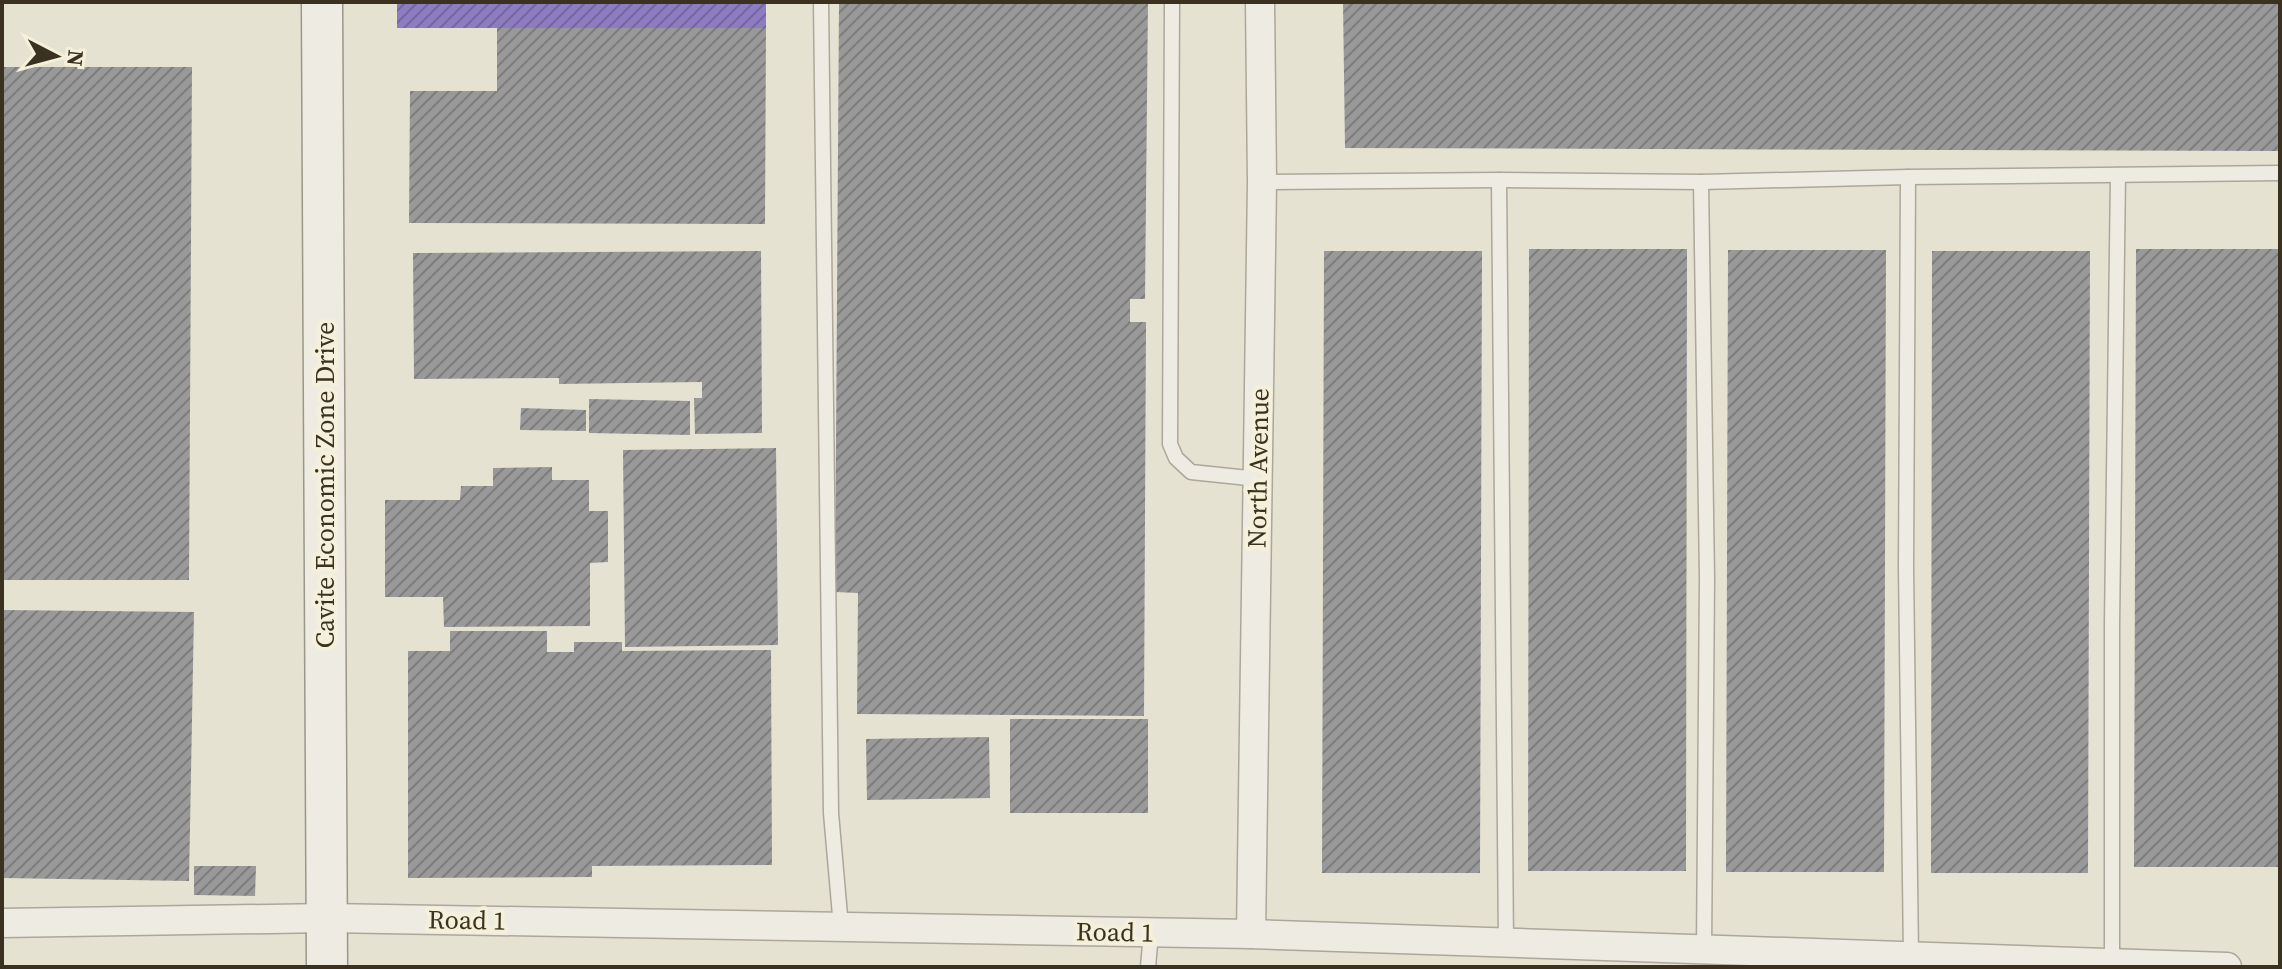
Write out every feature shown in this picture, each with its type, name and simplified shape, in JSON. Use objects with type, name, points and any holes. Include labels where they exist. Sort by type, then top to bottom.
[{"type":"street","name":"Cavite Economic Zone Drive","points":[[322,2],[327,967]]},
{"type":"street","name":"North Avenue","points":[[1251,934],[1262,182],[1260,2]]},
{"type":"street","name":"Road 1","points":[[2,923],[328,918],[1251,934],[2227,967]]},
{"type":"lane","points":[[821,2],[831,813],[841,927]]},
{"type":"lane","points":[[1172,2],[1170,444],[1176,458],[1191,472],[1258,479]]},
{"type":"lane","points":[[1262,182],[1701,182],[2280,173]]},
{"type":"lane","points":[[2112,963],[2112,624],[2118,175]]},
{"type":"lane","points":[[1908,177],[1906,568],[1911,957]]},
{"type":"lane","points":[[1499,180],[1506,943]]},
{"type":"lane","points":[[1701,182],[1707,578],[1704,950]]},
{"type":"lane","points":[[1148,967],[1151,933]]},
{"type":"building: Offices","points":[[397,2],[766,2],[766,28],[397,28]]},
{"type":"building: Industry","points":[[839,2],[1148,2],[1145,299],[1130,299],[1130,322],[1146,322],[1144,716],[857,714],[858,593],[835,592]]},
{"type":"building: Industry","points":[[1343,2],[2280,2],[2280,151],[1345,148]]},
{"type":"building: Industry","points":[[497,28],[766,28],[765,224],[409,223],[410,91],[497,91]]},
{"type":"building: Industry","points":[[2,67],[192,67],[189,580],[2,580]]},
{"type":"building: Industry","points":[[1529,249],[1687,249],[1686,871],[1528,871]]},
{"type":"building: Industry","points":[[2136,249],[2280,249],[2280,867],[2134,867]]},
{"type":"building: Industry","points":[[1728,250],[1886,250],[1884,872],[1726,872]]},
{"type":"building: Industry","points":[[761,251],[762,433],[695,434],[694,398],[702,398],[702,382],[559,384],[559,378],[414,379],[413,253]]},
{"type":"building: Industry","points":[[1324,251],[1482,251],[1480,873],[1322,873]]},
{"type":"building: Industry","points":[[1932,251],[2090,251],[2088,873],[1931,873]]},
{"type":"building: Industry","points":[[589,399],[690,401],[690,435],[589,433]]},
{"type":"building: Industry","points":[[521,408],[586,410],[586,431],[520,430]]},
{"type":"building: Industry","points":[[776,448],[778,645],[625,647],[623,450]]},
{"type":"building: Industry","points":[[552,467],[552,480],[589,480],[589,511],[608,511],[608,562],[590,563],[590,626],[444,627],[443,597],[385,597],[385,500],[460,500],[461,486],[493,486],[493,468]]},
{"type":"building: Industry","points":[[2,610],[194,612],[189,881],[2,878]]},
{"type":"building: Industry","points":[[450,631],[547,631],[547,652],[574,652],[574,642],[622,642],[622,651],[771,650],[772,865],[592,866],[592,877],[408,878],[408,651],[450,651]]},
{"type":"building: Industry","points":[[1010,719],[1148,719],[1148,813],[1010,813]]},
{"type":"building: Industry","points":[[989,737],[990,798],[867,800],[866,739]]},
{"type":"building: Industry","points":[[194,866],[256,866],[255,896],[194,895]]}]
